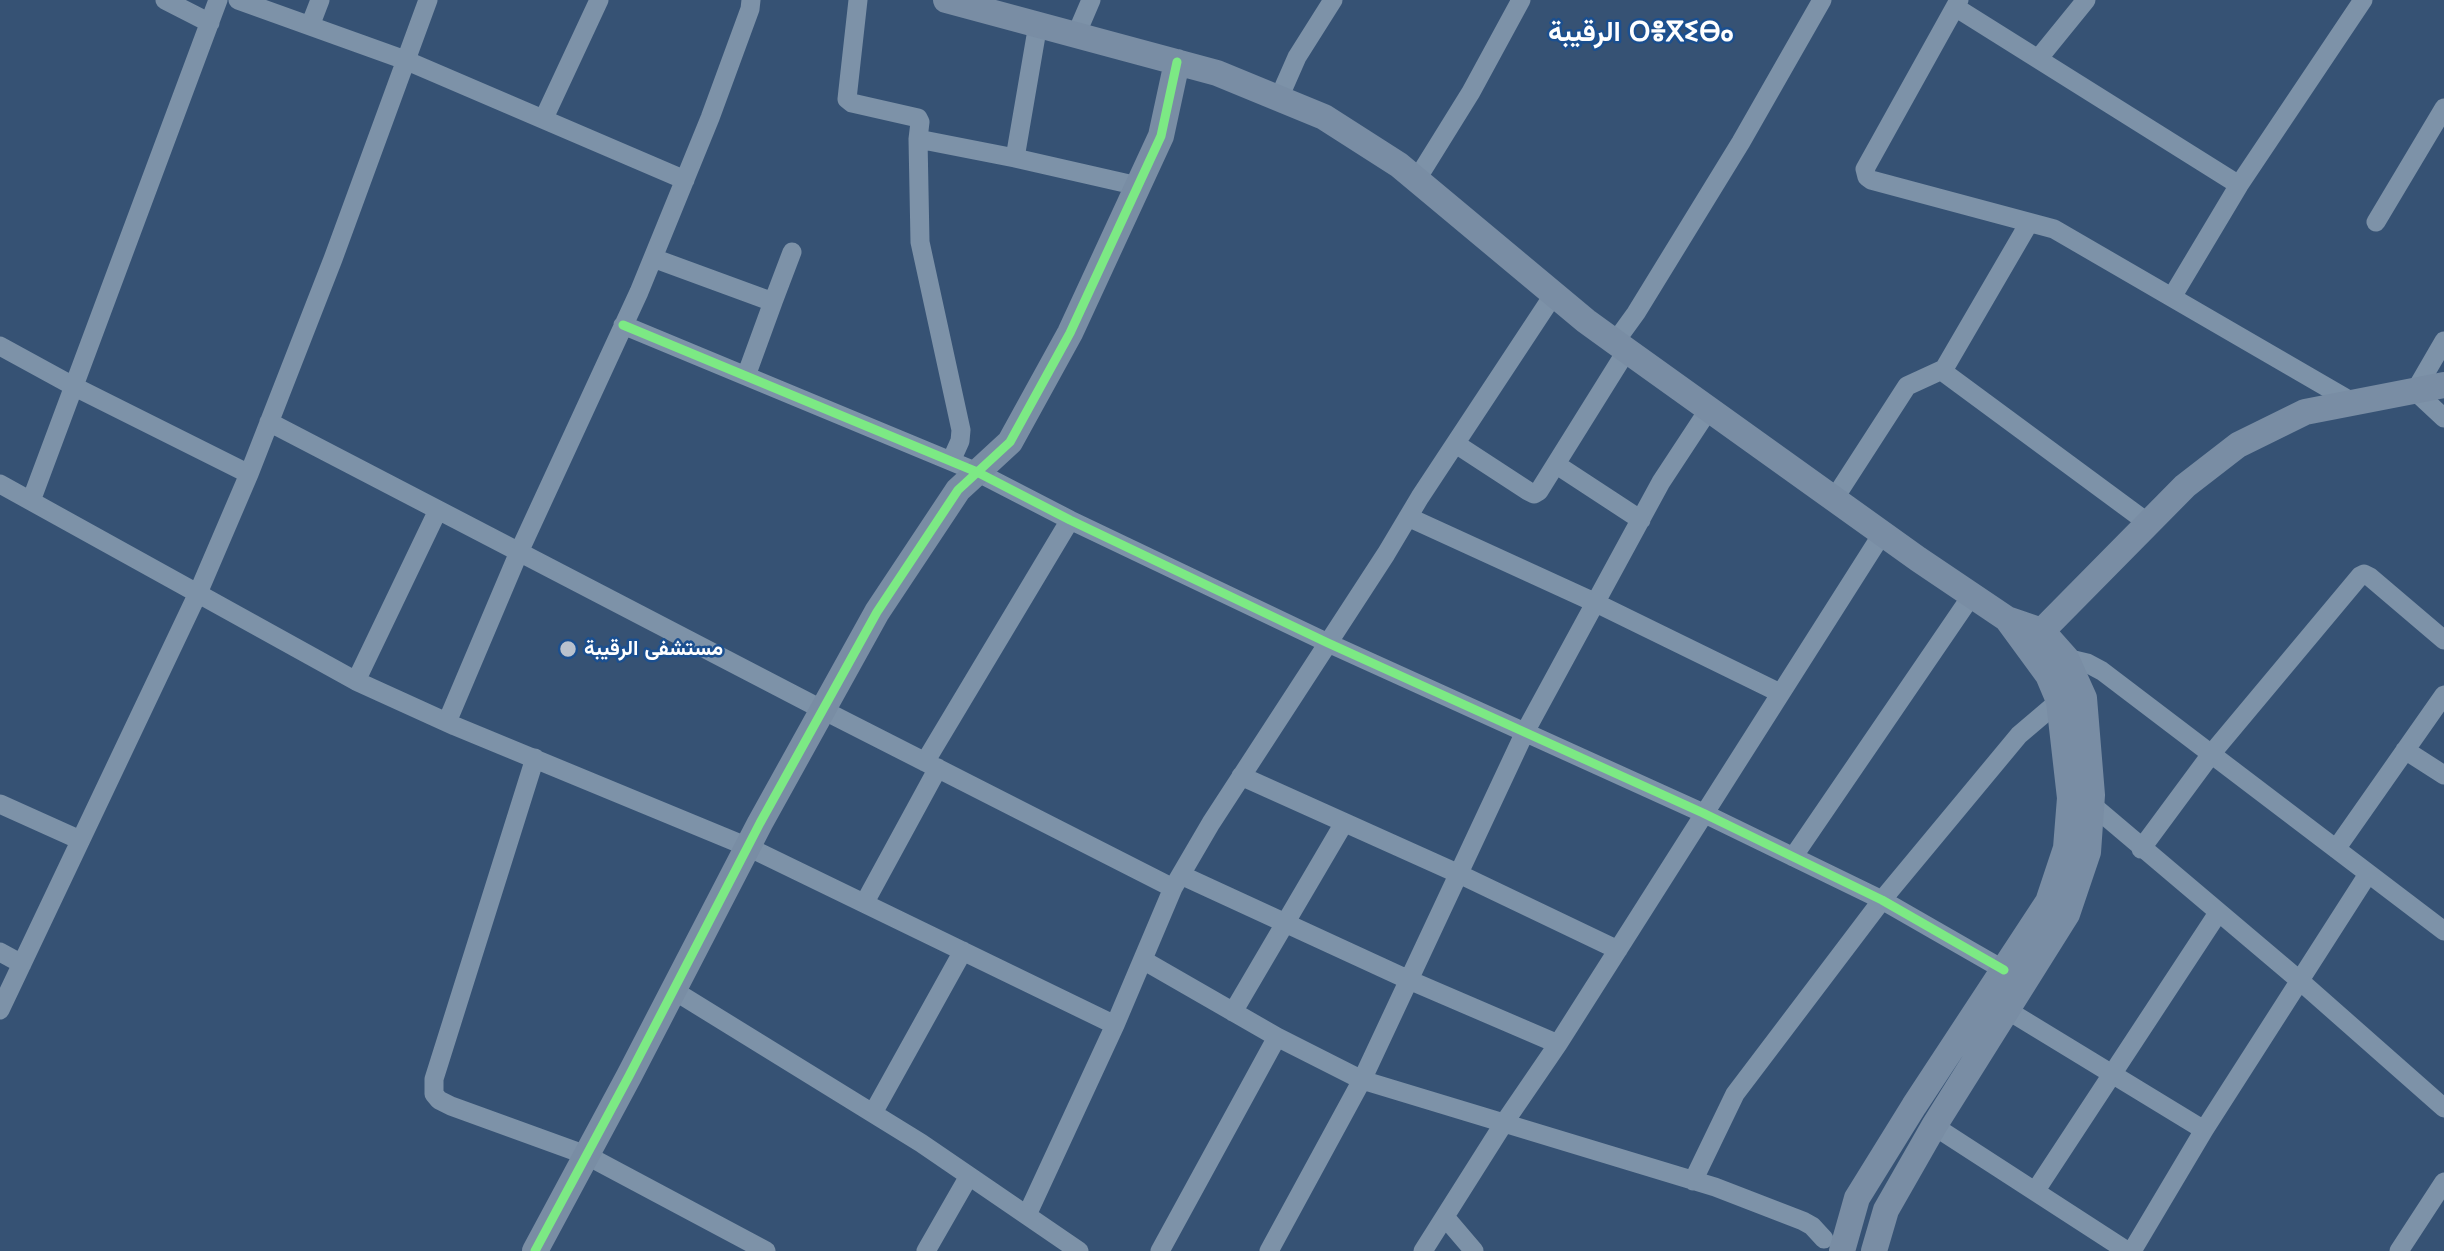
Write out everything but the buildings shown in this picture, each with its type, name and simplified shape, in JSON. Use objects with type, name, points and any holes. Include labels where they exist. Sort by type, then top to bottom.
[{"type":"main road","points":[[946,0],[1217,73],[1324,117],[1399,165],[1621,346],[1882,534],[2066,658],[2084,698],[2091,804],[2088,852],[2067,914],[1934,1126],[1886,1210],[1874,1251]]},
{"type":"main road","points":[[535,1251],[748,846],[884,600],[958,489],[1010,442],[1070,333],[1161,136],[1177,62]]},
{"type":"main road","points":[[2035,638],[2185,486],[2238,445],[2305,412],[2444,385]]},
{"type":"main road","points":[[1833,1245],[1851,1218],[1857,1198],[1871,1175],[2048,902],[2066,848],[2070,798],[2059,701],[2035,638]]},
{"type":"street","points":[[165,0],[210,23]]},
{"type":"street","points":[[31,501],[218,0]]},
{"type":"street","points":[[238,0],[405,60],[685,180]]},
{"type":"street","points":[[310,26],[320,0]]},
{"type":"street","points":[[0,1010],[198,593],[249,474],[428,0]]},
{"type":"street","points":[[544,118],[599,0]]},
{"type":"street","points":[[447,722],[519,552],[653,258],[710,118],[751,0]]},
{"type":"street","points":[[858,0],[847,100],[918,118],[920,122],[920,242],[961,430],[960,442],[951,461]]},
{"type":"street","points":[[1076,34],[1091,0]]},
{"type":"street","points":[[1279,98],[1297,57],[1333,0]]},
{"type":"street","points":[[1416,179],[1471,92],[1521,0]]},
{"type":"street","points":[[1455,444],[1534,494],[1539,491],[1557,465],[1636,313],[1741,142],[1822,0]]},
{"type":"street","points":[[2038,59],[2086,0]]},
{"type":"street","points":[[2172,297],[2239,185],[2363,0]]},
{"type":"street","points":[[2239,185],[2038,59],[1957,4],[1865,169],[1871,180],[2054,229],[2354,403]]},
{"type":"street","points":[[1015,158],[1038,24]]},
{"type":"street","points":[[2376,222],[2444,108]]},
{"type":"street","points":[[918,139],[1138,186]]},
{"type":"street","points":[[1834,499],[1907,386],[1942,371],[2029,223]]},
{"type":"street","points":[[746,376],[792,252]]},
{"type":"street","points":[[653,258],[773,302]]},
{"type":"street","points":[[1027,1215],[1115,1025],[1177,881],[1241,776],[1554,294]]},
{"type":"street","points":[[623,325],[977,472],[1070,520],[1328,643],[1703,813],[1882,900],[2004,970]]},
{"type":"street","points":[[2444,341],[2415,391],[2444,418]]},
{"type":"street","points":[[0,346],[75,387],[249,474]]},
{"type":"street","points":[[1942,371],[2148,523]]},
{"type":"street","points":[[1269,1251],[1362,1080],[1525,732],[1661,482],[1709,409]]},
{"type":"street","points":[[269,422],[931,765],[1177,881],[1285,923],[1558,1044]]},
{"type":"street","points":[[1557,465],[1641,520]]},
{"type":"street","points":[[0,484],[356,681],[447,722],[748,846],[1115,1025]]},
{"type":"street","points":[[356,681],[438,510]]},
{"type":"street","points":[[1408,517],[1595,603],[1780,693]]},
{"type":"street","points":[[865,902],[931,765],[1070,520]]},
{"type":"street","points":[[1423,1251],[1882,534]]},
{"type":"street","points":[[2141,849],[2212,753],[2360,576],[2364,574],[2370,577],[2440,631]]},
{"type":"street","points":[[1793,857],[1972,596]]},
{"type":"street","points":[[2066,658],[2095,666],[2444,931]]},
{"type":"street","points":[[2336,849],[2444,695]]},
{"type":"street","points":[[1693,1181],[1735,1094],[1882,900],[2019,735],[2059,701]]},
{"type":"street","points":[[2405,750],[2444,775]]},
{"type":"street","points":[[535,758],[434,1079],[434,1094],[451,1106],[586,1156],[766,1251]]},
{"type":"street","points":[[1241,776],[1459,874],[1618,950]]},
{"type":"street","points":[[0,804],[80,840]]},
{"type":"street","points":[[2091,804],[2299,980],[2444,1108]]},
{"type":"street","points":[[1233,1012],[1345,822]]},
{"type":"street","points":[[1934,1126],[2036,1190],[2121,1249],[2204,1130],[2368,874]]},
{"type":"street","points":[[2036,1190],[2218,913]]},
{"type":"street","points":[[873,1113],[963,951]]},
{"type":"street","points":[[0,952],[22,964]]},
{"type":"street","points":[[1143,960],[1277,1037],[1362,1080],[1693,1181],[1802,1221],[1812,1226],[1833,1245]]},
{"type":"street","points":[[673,990],[873,1113],[1079,1251]]},
{"type":"street","points":[[2007,1010],[2204,1130]]},
{"type":"street","points":[[1160,1251],[1277,1037]]},
{"type":"street","points":[[926,1251],[969,1176]]},
{"type":"street","points":[[2399,1251],[2444,1182]]},
{"type":"street","points":[[1445,1217],[1474,1251]]},
{"type":"street","points":[[1808,1251],[1833,1245]]},
{"type":"cycle path","points":[[535,1251],[760,823],[877,612],[958,490],[1010,442],[1070,333],[1161,136],[1177,62]]},
{"type":"cycle path","points":[[623,325],[977,472],[1070,520],[1328,643],[1703,813],[1882,900],[2004,970]]},
{"type":"place","name":"مستشفى الرقيبة","points":[[568,649]]},
{"type":"district","name":"الرقيبة ⵔⴻⴳⵉⴱⴰ","points":[[1641,33]]}]
